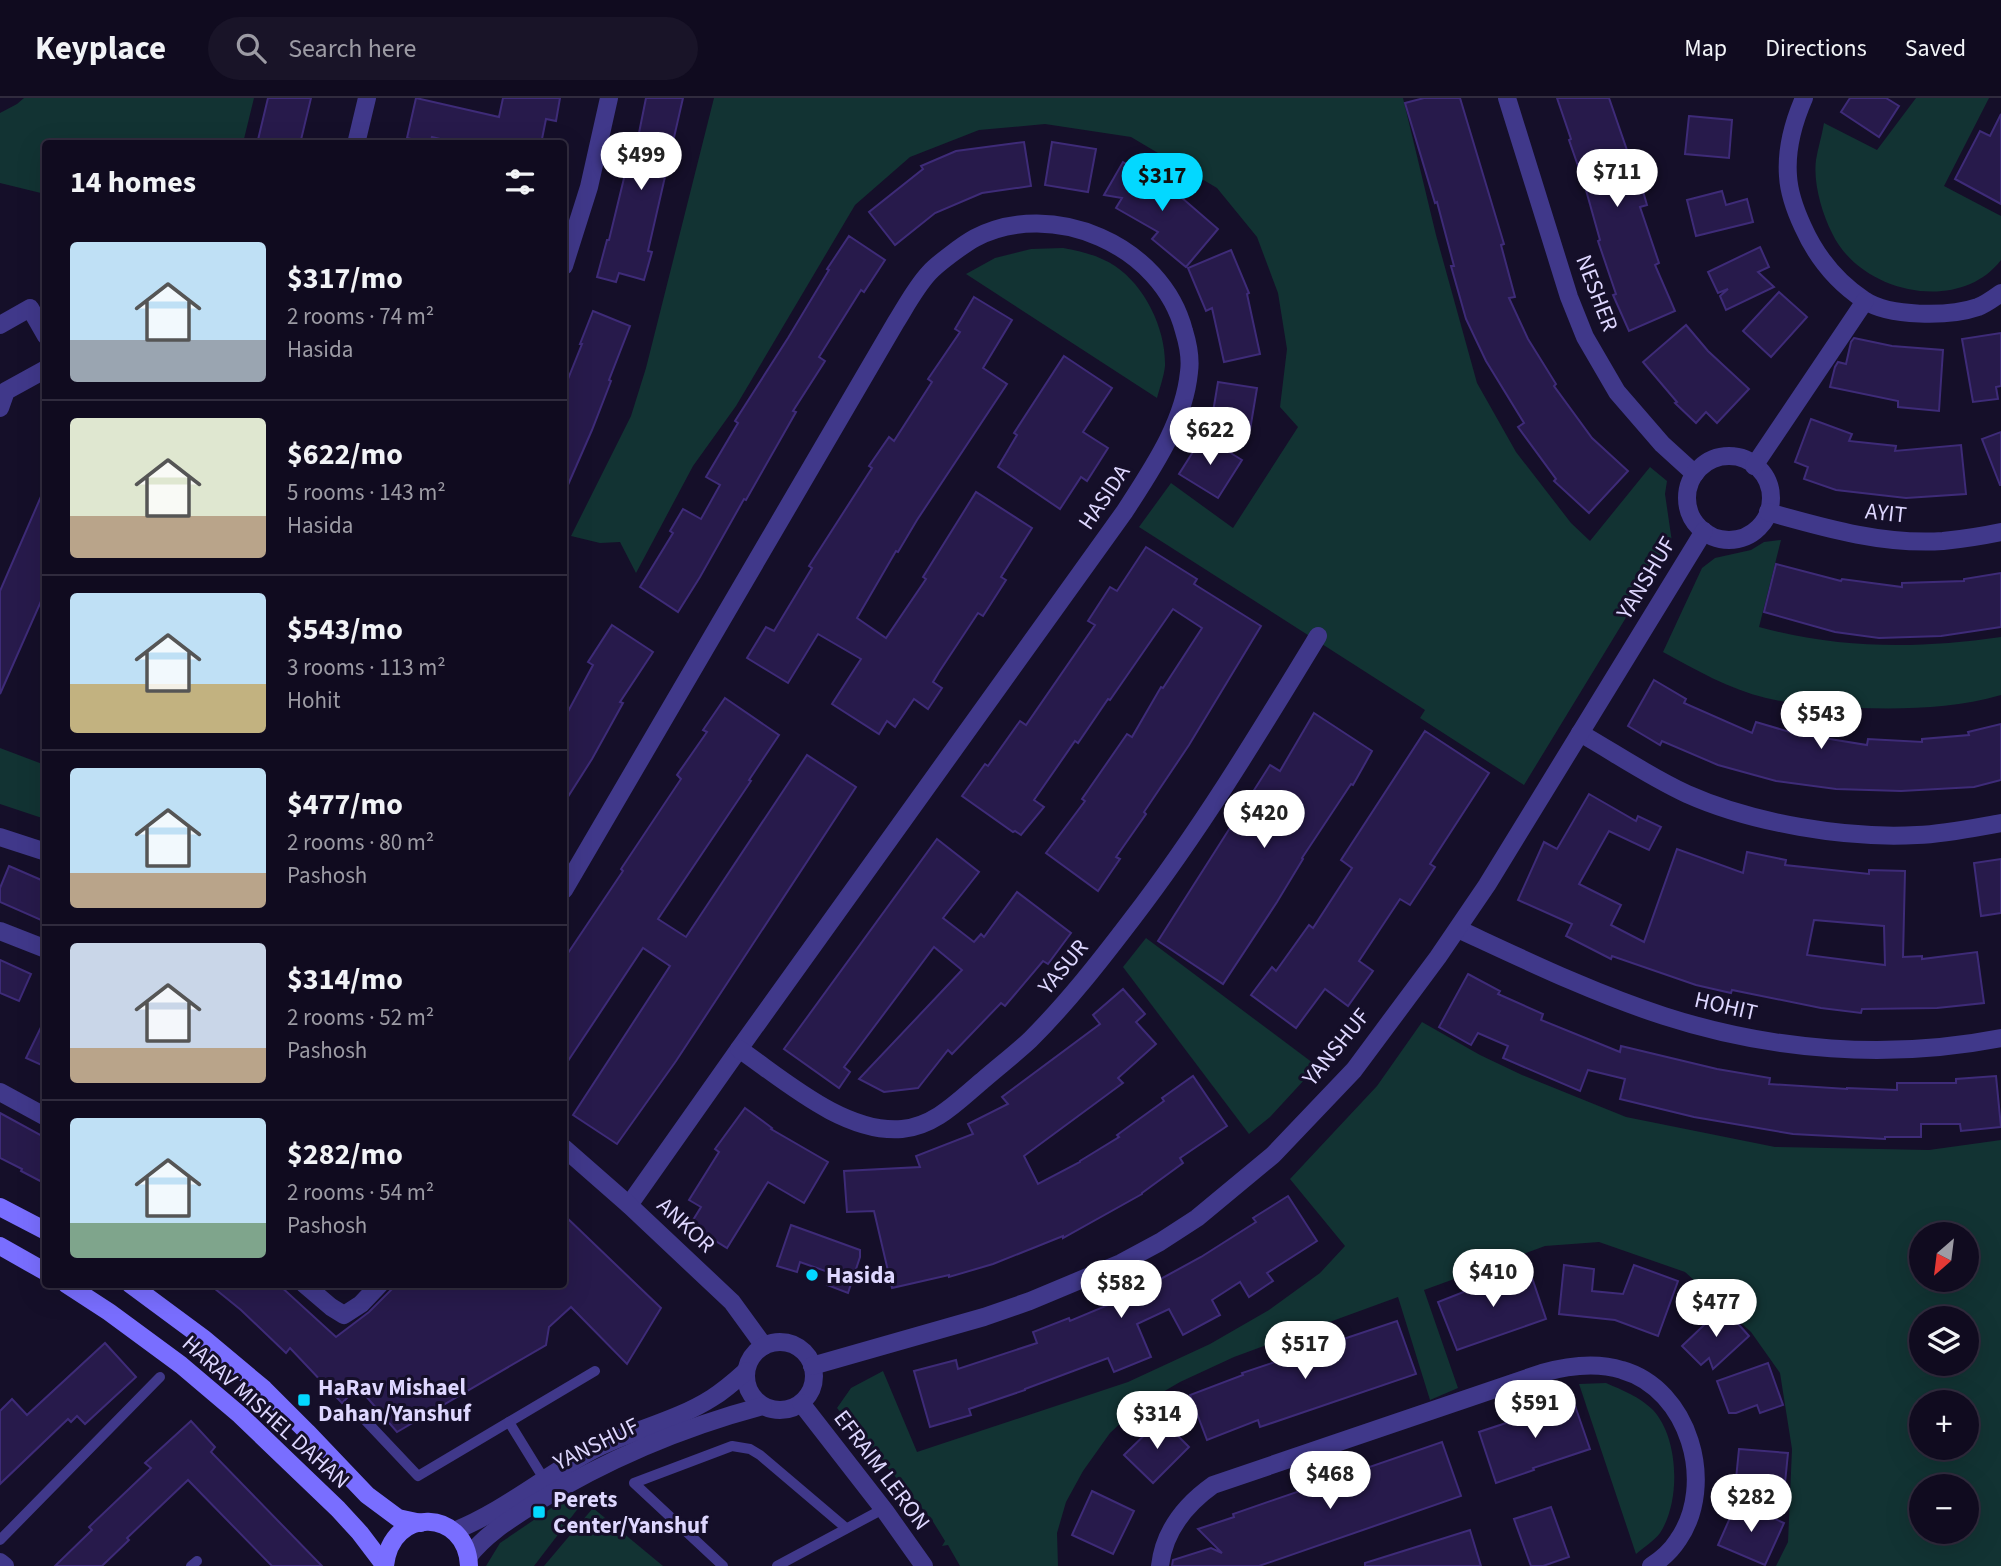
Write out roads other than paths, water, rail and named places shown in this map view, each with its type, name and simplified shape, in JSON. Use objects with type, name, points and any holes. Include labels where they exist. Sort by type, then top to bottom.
[{"type":"street","points":[[357,140],[367,98]]},
{"type":"street","points":[[567,257],[589,187],[609,98]]},
{"type":"street","name":"NESHER","points":[[1507,98],[1569,298],[1585,337],[1617,392],[1662,443],[1695,474]]},
{"type":"street","points":[[1804,98],[1792,133],[1788,177],[1798,216],[1817,254],[1827,267],[1865,301],[1893,311],[1934,314],[1958,312],[1979,306],[2001,293]]},
{"type":"street","name":"HASIDA","points":[[567,885],[896,322],[929,273],[973,239],[997,229],[1022,224],[1080,229],[1108,240],[1153,275],[1171,298],[1181,320],[1189,348],[1189,370],[1186,391],[1177,418],[1151,472],[629,1205]]},
{"type":"street","points":[[1754,466],[1865,301]]},
{"type":"street","points":[[0,324],[30,308],[42,329]]},
{"type":"street","points":[[2,393],[42,371]]},
{"type":"street","points":[[1726,457],[1741,458],[1754,466],[1768,483],[1771,498],[1769,512],[1762,525],[1737,540],[1709,536],[1695,524],[1688,511],[1687,496],[1695,474],[1712,460],[1726,457]]},
{"type":"street","name":"AYIT","points":[[1769,512],[1832,530],[1900,540],[1940,541],[2001,532]]},
{"type":"street","name":"YANSHUF","points":[[813,1366],[984,1317],[1121,1263],[1197,1218],[1273,1155],[1354,1070],[1458,929],[1703,531]]},
{"type":"street","name":"YASUR","points":[[739,1049],[821,1105],[875,1127],[900,1129],[918,1126],[940,1115],[1028,1042],[1094,971],[1176,861],[1237,770],[1318,636]]},
{"type":"street","points":[[1580,733],[1687,794],[1762,819],[1866,835],[1916,835],[2001,823]]},
{"type":"street","points":[[0,837],[42,851]]},
{"type":"street","name":"HOHIT","points":[[1458,929],[1598,992],[1631,1004],[1677,1020],[1772,1042],[1821,1048],[1919,1050],[2001,1038]]},
{"type":"street","points":[[0,932],[42,948]]},
{"type":"street","points":[[0,1092],[42,1115]]},
{"type":"street","name":"ANKOR","points":[[567,1151],[732,1302],[764,1346]]},
{"type":"street","points":[[0,1207],[42,1229]]},
{"type":"street","points":[[0,1246],[42,1270]]},
{"type":"street","name":"HARAV MISHEL DAHAN","points":[[72,1288],[181,1365],[240,1415],[338,1509],[385,1566]]},
{"type":"street","name":"HARAV MISHEL DAHAN","points":[[135,1288],[203,1338],[264,1390],[367,1495],[398,1518],[438,1524],[453,1531]]},
{"type":"street","points":[[309,1288],[344,1315],[361,1304],[376,1288]]},
{"type":"street","points":[[783,1342],[793,1345],[808,1357],[813,1366],[813,1386],[801,1403],[783,1410],[773,1409],[764,1406],[750,1392],[746,1371],[749,1361],[764,1346],[783,1342]]},
{"type":"street","points":[[1160,1566],[1168,1535],[1181,1515],[1198,1496],[1213,1485],[1542,1373],[1580,1366],[1622,1370],[1643,1379],[1671,1403],[1685,1427],[1695,1470],[1692,1508],[1687,1525],[1678,1540],[1664,1557],[1651,1566]]},
{"type":"street","name":"YANSHUF","points":[[453,1531],[489,1514],[594,1449],[711,1399],[746,1371]]},
{"type":"street","name":"EFRAIM LERON","points":[[801,1403],[883,1508],[924,1566]]},
{"type":"street","name":"YANSHUF","points":[[468,1562],[488,1535],[603,1464],[726,1416],[764,1406]]},
{"type":"street","points":[[385,1566],[388,1548],[394,1537],[404,1529],[421,1522]]},
{"type":"street","points":[[453,1531],[466,1548],[468,1562]]},
{"type":"street","points":[[0,1562],[5,1566]]},
{"type":"lane","points":[[366,1421],[418,1476],[595,1371]]},
{"type":"lane","points":[[0,1541],[160,1377]]},
{"type":"lane","points":[[509,1422],[544,1479]]},
{"type":"lane","points":[[723,1566],[634,1483],[732,1446],[750,1449],[846,1528]]},
{"type":"lane","points":[[777,1566],[883,1508]]},
{"type":"place","name":"Hasida","points":[[812,1275]]},
{"type":"place","name":"HaRav Mishael Dahan/Yanshuf","points":[[304,1400]]},
{"type":"place","name":"Perets Center/Yanshuf","points":[[539,1512]]}]
